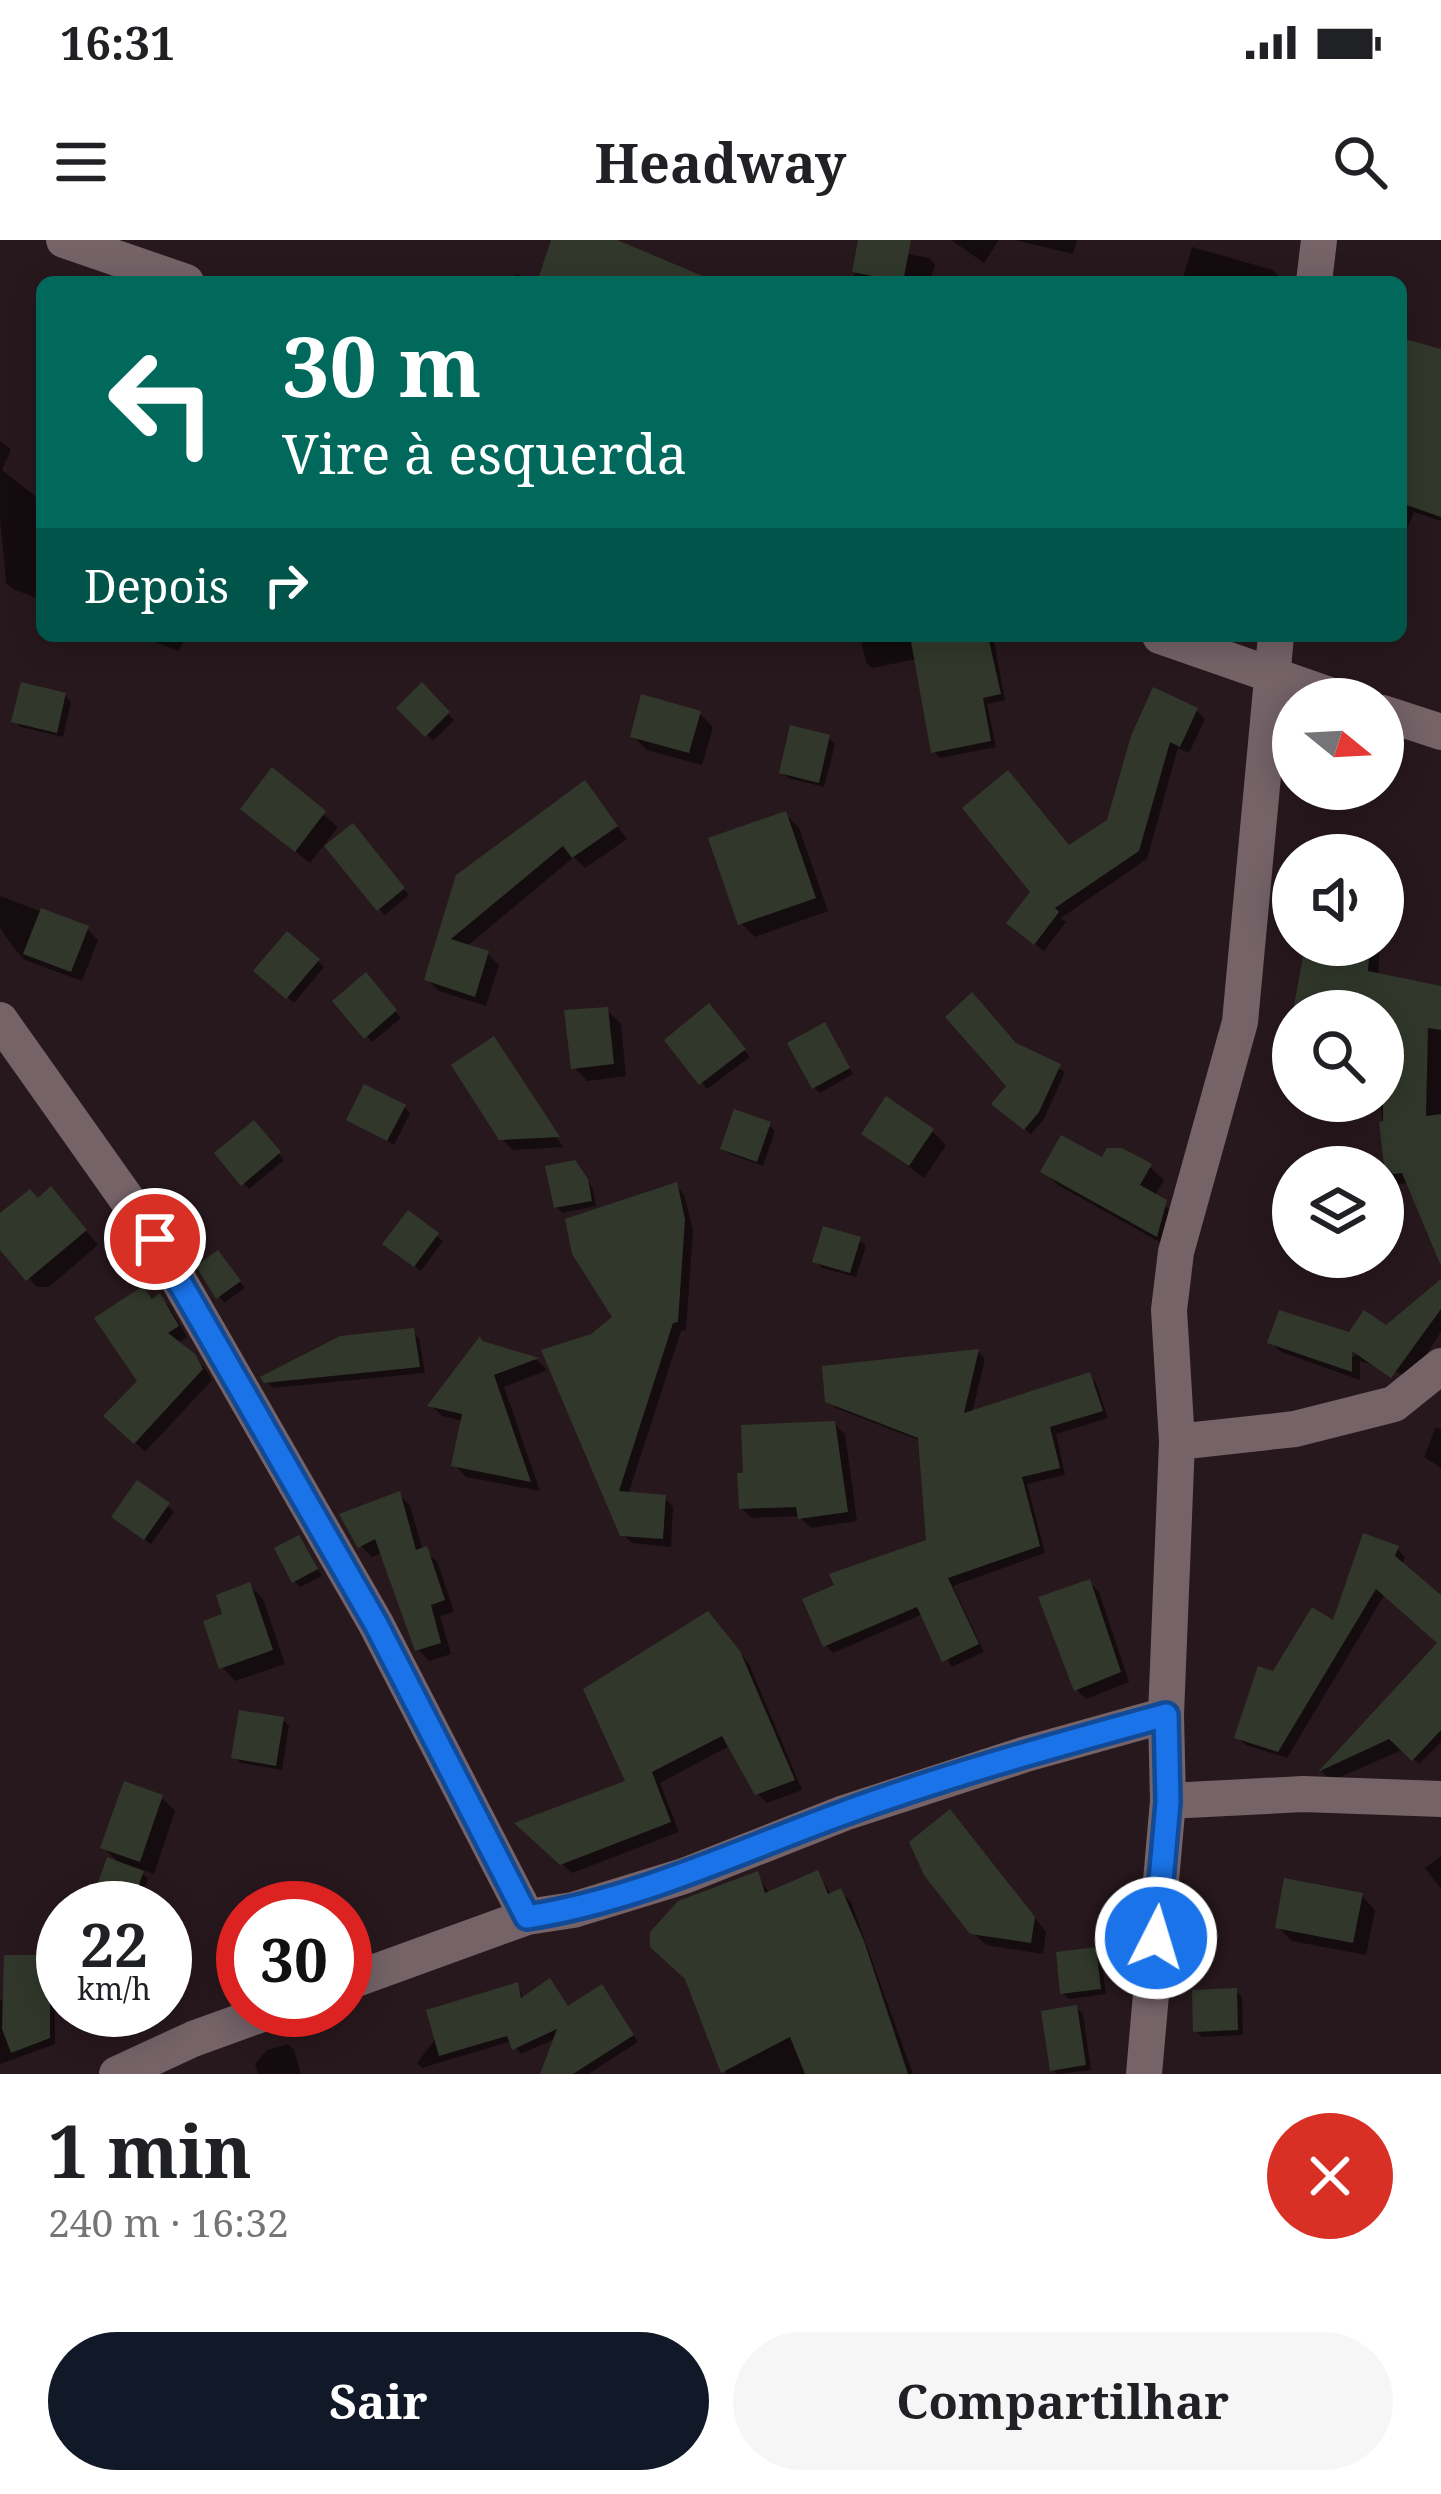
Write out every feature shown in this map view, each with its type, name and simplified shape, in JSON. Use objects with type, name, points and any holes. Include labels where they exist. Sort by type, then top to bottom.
[{"type":"street","points":[[64,240],[169,276]]},
{"type":"street","points":[[1316,276],[1319,240]]},
{"type":"street","points":[[1177,642],[1277,678]]},
{"type":"street","points":[[1144,2074],[1168,1802],[1166,1715],[1177,1442],[1169,1310],[1176,1252],[1240,1022],[1275,642]]},
{"type":"street","points":[[1404,720],[1441,732]]},
{"type":"street","points":[[0,1020],[155,1239],[376,1624],[527,1917]]},
{"type":"street","points":[[1177,1442],[1295,1429],[1394,1404],[1441,1366]]},
{"type":"street","points":[[372,1974],[527,1917],[573,1910],[684,1876],[844,1813],[1166,1715]]},
{"type":"street","points":[[1168,1802],[1303,1794],[1441,1799]]},
{"type":"street","points":[[117,2074],[216,2031]]},
{"type":"building","points":[[551,240],[617,240],[703,276],[539,276]]},
{"type":"building","points":[[858,240],[911,240],[904,276],[852,272]]},
{"type":"building","points":[[1407,340],[1441,349],[1441,517],[1407,505]]},
{"type":"building","points":[[911,642],[989,642],[1001,694],[983,698],[991,741],[931,753]]},
{"type":"building","points":[[21,682],[66,693],[57,733],[11,722]]},
{"type":"building","points":[[422,682],[450,712],[425,737],[396,708]]},
{"type":"building","points":[[1153,687],[1198,708],[1180,747],[1170,742],[1139,851],[1055,908],[1059,912],[1034,945],[1006,923],[1030,892],[962,808],[1008,770],[1069,845],[1107,820],[1131,736]]},
{"type":"building","points":[[641,694],[701,711],[689,753],[630,737]]},
{"type":"building","points":[[790,725],[830,735],[819,783],[779,773]]},
{"type":"building","points":[[272,767],[326,811],[295,852],[240,809]]},
{"type":"building","points":[[585,780],[618,826],[572,858],[563,846],[451,939],[489,951],[475,997],[424,980],[456,875]]},
{"type":"building","points":[[786,811],[816,898],[738,925],[708,838]]},
{"type":"building","points":[[353,823],[405,888],[377,911],[324,846]]},
{"type":"building","points":[[41,908],[89,926],[71,972],[23,954]]},
{"type":"building","points":[[287,931],[320,959],[286,999],[253,971]]},
{"type":"building","points":[[1301,966],[1368,966],[1368,971],[1441,986],[1441,1030],[1428,1028],[1426,1116],[1441,1114],[1441,1266],[1404,1178],[1404,1146],[1382,1146],[1379,1122],[1404,1122],[1404,990],[1297,990]]},
{"type":"building","points":[[366,972],[397,1010],[364,1039],[332,1001]]},
{"type":"building","points":[[972,992],[1016,1043],[1061,1064],[1039,1112],[1024,1130],[991,1104],[1006,1086],[945,1017]]},
{"type":"building","points":[[709,1003],[746,1049],[699,1085],[664,1040]]},
{"type":"building","points":[[608,1007],[614,1064],[571,1069],[564,1010]]},
{"type":"building","points":[[825,1022],[850,1068],[812,1089],[787,1043]]},
{"type":"building","points":[[494,1036],[560,1137],[499,1140],[451,1065]]},
{"type":"building","points":[[364,1084],[406,1105],[387,1141],[346,1120]]},
{"type":"building","points":[[886,1096],[934,1129],[909,1166],[861,1134]]},
{"type":"building","points":[[734,1109],[771,1122],[757,1162],[720,1149]]},
{"type":"building","points":[[254,1120],[281,1152],[241,1186],[214,1153]]},
{"type":"building","points":[[1061,1135],[1102,1157],[1107,1148],[1122,1148],[1152,1164],[1140,1185],[1167,1200],[1157,1237],[1040,1172]]},
{"type":"building","points":[[575,1160],[588,1179],[592,1201],[554,1208],[545,1166]]},
{"type":"building","points":[[677,1182],[685,1219],[678,1322],[673,1323],[619,1491],[666,1495],[663,1539],[620,1536],[541,1350],[591,1334],[612,1317],[572,1254],[565,1219]]},
{"type":"building","points":[[51,1186],[87,1230],[26,1281],[0,1250],[0,1213],[30,1189],[38,1198]]},
{"type":"building","points":[[408,1210],[439,1233],[414,1267],[382,1244]]},
{"type":"building","points":[[823,1226],[861,1237],[850,1273],[812,1262]]},
{"type":"building","points":[[218,1250],[241,1281],[216,1299],[196,1266]]},
{"type":"building","points":[[1441,1279],[1441,1309],[1391,1378],[1352,1351],[1352,1372],[1267,1343],[1279,1310],[1349,1332],[1364,1310],[1386,1325]]},
{"type":"building","points":[[143,1286],[152,1299],[160,1293],[179,1326],[168,1333],[195,1354],[203,1369],[134,1444],[103,1416],[137,1381],[94,1318]]},
{"type":"building","points":[[414,1328],[420,1367],[264,1383],[260,1377],[340,1336]]},
{"type":"building","points":[[480,1336],[482,1341],[539,1358],[494,1375],[531,1482],[451,1466],[462,1414],[427,1406]]},
{"type":"building","points":[[979,1349],[964,1413],[1090,1372],[1103,1411],[1050,1427],[1060,1468],[1022,1477],[1040,1546],[948,1578],[979,1644],[942,1662],[917,1607],[823,1647],[802,1599],[834,1585],[829,1574],[926,1540],[918,1438],[825,1402],[822,1366]]},
{"type":"building","points":[[835,1421],[848,1512],[798,1519],[796,1507],[739,1509],[741,1425]]},
{"type":"building","points":[[137,1480],[170,1503],[144,1540],[111,1517]]},
{"type":"building","points":[[400,1491],[416,1550],[427,1546],[445,1600],[431,1605],[441,1643],[415,1651],[375,1539],[358,1548],[339,1514]]},
{"type":"building","points":[[1363,1533],[1399,1546],[1395,1556],[1441,1595],[1441,1730],[1412,1761],[1389,1739],[1318,1772],[1437,1643],[1376,1589],[1278,1752],[1234,1738],[1258,1666],[1273,1671],[1312,1607],[1333,1620]]},
{"type":"building","points":[[299,1535],[318,1569],[292,1583],[274,1548]]},
{"type":"building","points":[[1090,1579],[1121,1672],[1074,1691],[1038,1597]]},
{"type":"building","points":[[250,1582],[273,1650],[219,1669],[203,1621],[222,1614],[216,1595]]},
{"type":"building","points":[[708,1611],[740,1651],[795,1780],[755,1795],[722,1736],[652,1772],[671,1822],[560,1865],[514,1823],[625,1781],[583,1689]]},
{"type":"building","points":[[239,1710],[284,1717],[276,1766],[231,1758]]},
{"type":"building","points":[[124,1781],[163,1795],[140,1862],[100,1848]]},
{"type":"building","points":[[950,1809],[1035,1917],[1031,1943],[970,1934],[924,1875],[909,1842]]},
{"type":"building","points":[[107,1857],[144,1871],[140,1881],[99,1881]]},
{"type":"building","points":[[818,1870],[828,1894],[841,1888],[864,1941],[908,2074],[805,2074],[790,2037],[721,2073],[685,1979],[650,1947],[650,1932],[678,1901],[758,1871],[765,1893]]},
{"type":"building","points":[[1284,1878],[1363,1893],[1353,1943],[1275,1928]]},
{"type":"building","points":[[1096,1947],[1101,1989],[1060,1994],[1056,1952]]},
{"type":"building","points":[[4,1955],[36,1955],[36,2037],[50,2038],[11,2053],[2,2029]]},
{"type":"building","points":[[550,1978],[568,2006],[602,1984],[634,2035],[573,2074],[540,2074],[557,2029],[512,2050],[507,2036],[439,2056],[426,2010],[518,1982],[521,1998]]},
{"type":"building","points":[[1237,1988],[1238,2030],[1193,2032],[1192,1990]]},
{"type":"building","points":[[1077,2005],[1086,2065],[1050,2071],[1041,2011]]},
{"type":"route","points":[[155,1239],[376,1624],[527,1917],[573,1910],[684,1876],[844,1813],[1166,1715],[1168,1802],[1156,1938]]}]
